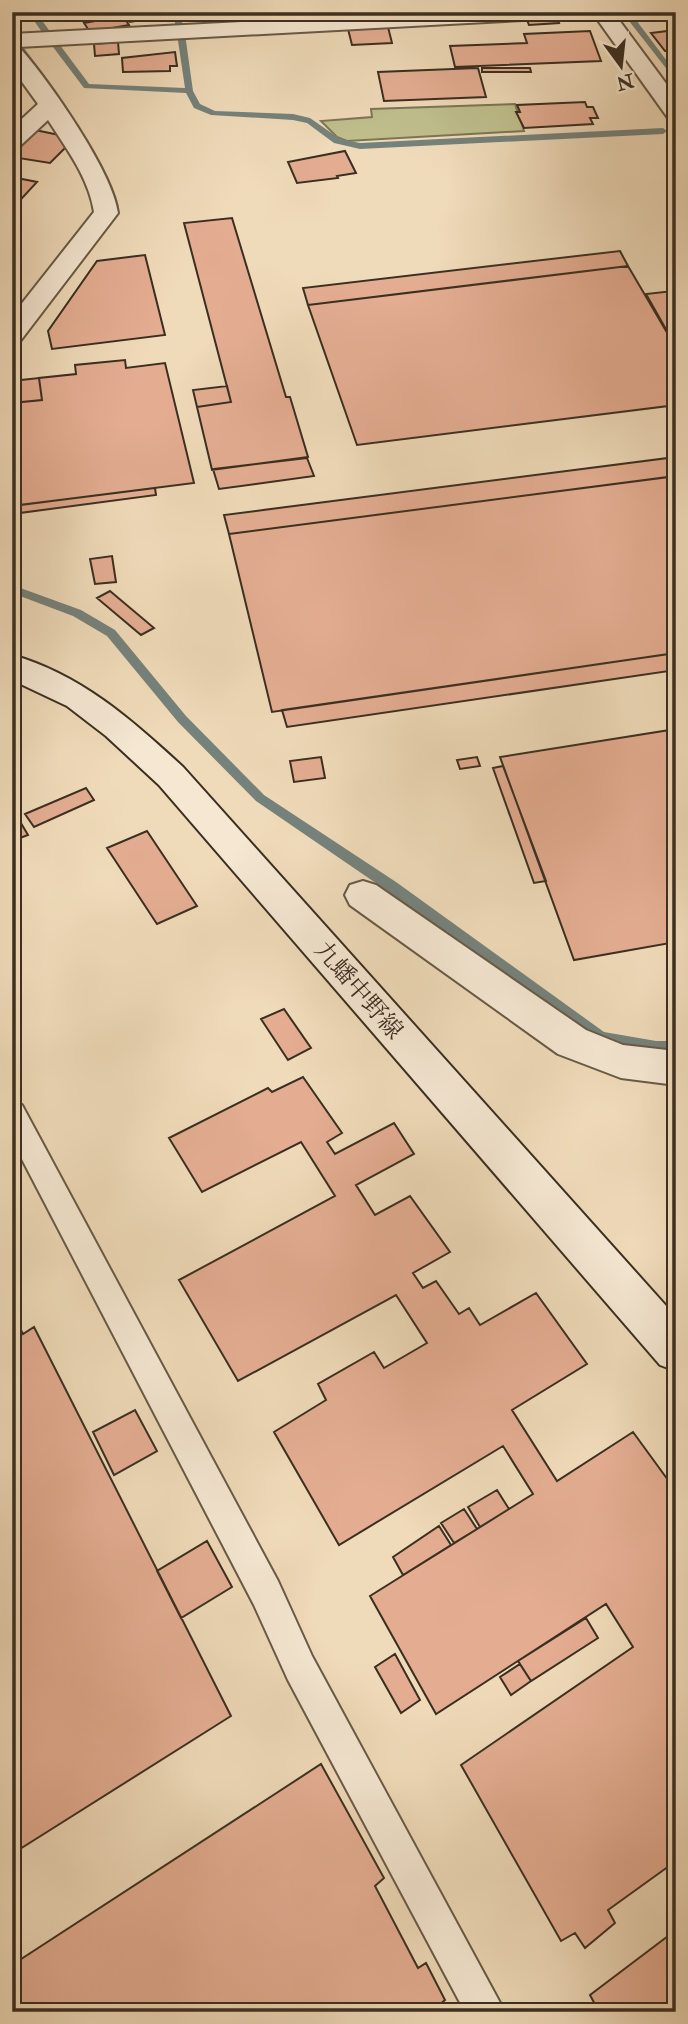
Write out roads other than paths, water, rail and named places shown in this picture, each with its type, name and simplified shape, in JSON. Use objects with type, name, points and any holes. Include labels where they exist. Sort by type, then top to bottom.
[{"type":"street","points":[[12,334],[106,213],[106,202],[98,184],[14,43],[561,12]]},
{"type":"street","points":[[602,12],[676,113]]},
{"type":"street","points":[[12,141],[50,105]]},
{"type":"street","name":"九蟠中野線","points":[[12,666],[79,698],[118,727],[171,776],[676,1350]]},
{"type":"street","points":[[363,895],[572,1042],[621,1061],[676,1068]]},
{"type":"lane","points":[[12,1113],[266,1593],[300,1668],[486,2012]]},
{"type":"waterway","points":[[32,12],[47,33]]},
{"type":"waterway","points":[[177,12],[180,28]]},
{"type":"waterway","points":[[626,12],[676,79]]},
{"type":"waterway","points":[[12,34],[41,76]]},
{"type":"waterway","points":[[181,34],[189,91]]},
{"type":"waterway","points":[[54,43],[87,86],[189,91]]},
{"type":"waterway","points":[[189,91],[197,106],[214,113],[293,117],[310,121],[337,141],[360,146],[663,131]]},
{"type":"waterway","points":[[12,589],[77,613],[111,633],[182,719],[260,798],[391,886],[601,1037],[656,1047],[676,1047]]}]
